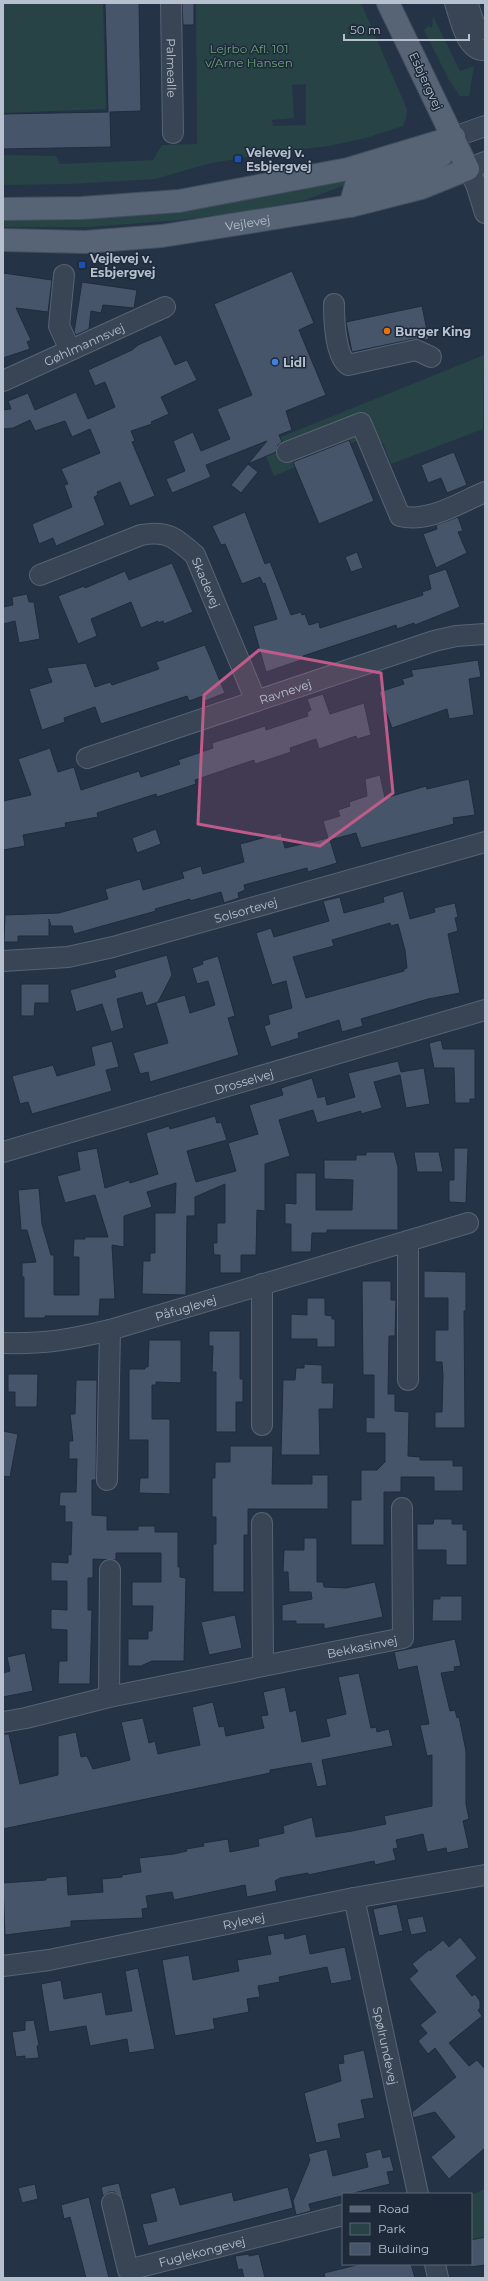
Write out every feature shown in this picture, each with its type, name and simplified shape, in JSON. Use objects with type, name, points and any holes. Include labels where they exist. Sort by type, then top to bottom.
[{"type":"main road","name":"Esbjergvej","points":[[388,3],[454,137],[477,166]]},
{"type":"main road","points":[[350,206],[356,185],[425,165],[441,156],[454,137]]},
{"type":"main road","points":[[3,209],[82,208],[179,201],[348,169],[454,137]]},
{"type":"main road","name":"Vejlevej","points":[[3,240],[85,242],[162,236],[350,206],[421,188],[477,166]]},
{"type":"street","name":"Palmealle","points":[[171,3],[174,133]]},
{"type":"street","points":[[455,3],[467,36],[473,46],[480,51],[485,50]]},
{"type":"street","points":[[467,3],[474,23],[479,30],[485,29]]},
{"type":"street","points":[[454,137],[485,126]]},
{"type":"street","points":[[477,166],[476,184],[485,213]]},
{"type":"street","points":[[64,275],[59,326],[70,350]]},
{"type":"street","points":[[334,304],[335,327],[341,357],[348,365],[416,350],[431,357]]},
{"type":"street","name":"Gøhlmannsvej","points":[[3,381],[165,307]]},
{"type":"street","points":[[287,452],[361,422],[400,516],[410,519],[424,518],[485,492]]},
{"type":"street","name":"Skadevej","points":[[40,575],[140,535],[154,532],[178,540],[195,556],[256,701]]},
{"type":"street","name":"Ravnevej","points":[[87,758],[434,641],[456,636],[485,634]]},
{"type":"street","name":"Solsortevej","points":[[3,961],[68,957],[113,947],[485,842]]},
{"type":"street","name":"Drosselvej","points":[[3,1152],[485,1010]]},
{"type":"street","name":"Påfuglevej","points":[[3,1343],[40,1344],[66,1341],[110,1330],[468,1223]]},
{"type":"street","points":[[408,1241],[408,1380]]},
{"type":"street","points":[[262,1284],[262,1425]]},
{"type":"street","points":[[107,1480],[110,1330]]},
{"type":"street","name":"Bekkasinvej","points":[[3,1722],[26,1718],[109,1697],[403,1638],[402,1508]]},
{"type":"street","points":[[262,1523],[263,1665]]},
{"type":"street","points":[[109,1697],[110,1570]]},
{"type":"street","name":"Rylevej","points":[[3,1966],[49,1960],[354,1898],[485,1875]]},
{"type":"street","name":"Spølrundevej","points":[[354,1898],[418,2193]]},
{"type":"street","name":"Fuglekongevej","points":[[112,2203],[128,2270],[342,2215]]},
{"type":"street","points":[[435,2265],[438,2278]]},
{"type":"highlighted area","points":[[259,650],[381,673],[393,793],[320,846],[198,824],[204,695]]},
{"type":"green space","points":[[3,3],[103,3],[106,109],[3,113]]},
{"type":"green space","name":"Lejrbo Afl. 101 v/Arne Hansen","points":[[196,3],[361,3],[407,109],[406,119],[403,126],[366,138],[329,146],[268,153],[207,164],[155,179],[72,184],[3,185],[3,155],[56,156],[60,164],[153,160],[162,145],[197,144]],"holes":[[[306,84],[306,125],[273,126],[272,120],[294,118],[292,85]]]},
{"type":"green space","points":[[433,16],[460,71],[474,66],[469,96],[460,96],[449,80],[424,30],[428,26],[432,28]]},
{"type":"green space","points":[[344,179],[353,182],[305,200],[254,210],[181,220],[89,227],[3,227],[3,219],[89,218],[175,210],[260,197]]},
{"type":"green space","points":[[484,355],[483,429],[391,464],[383,443],[360,448],[357,441],[274,476],[261,445]]},
{"type":"green space","points":[[485,2189],[485,2237],[472,2240],[472,2195]]},
{"type":"building","points":[[105,3],[139,3],[141,111],[110,112],[111,147],[3,149],[3,114],[108,112]]},
{"type":"building","points":[[182,3],[194,3],[194,25],[183,25]]},
{"type":"building","name":"Lidl","points":[[292,271],[314,323],[299,330],[326,395],[286,411],[292,430],[279,435],[282,442],[278,445],[276,452],[248,464],[267,441],[206,465],[211,477],[172,493],[166,479],[185,471],[173,441],[193,432],[201,451],[230,439],[217,409],[252,395],[214,304]]},
{"type":"building","points":[[3,273],[52,280],[48,312],[16,308],[31,340],[27,342],[30,349],[3,358]]},
{"type":"building","points":[[82,282],[137,290],[134,308],[103,305],[101,313],[91,311],[89,329],[76,335],[74,332]]},
{"type":"building","name":"Burger King","points":[[422,306],[429,340],[414,339],[352,352],[346,322]]},
{"type":"building","points":[[161,335],[175,365],[187,360],[197,380],[161,397],[169,414],[151,422],[152,424],[131,431],[135,441],[132,442],[155,496],[130,506],[120,482],[97,492],[98,495],[94,497],[105,525],[56,546],[53,538],[39,544],[32,524],[72,507],[64,485],[68,484],[61,469],[100,453],[90,429],[72,437],[65,421],[35,431],[30,420],[13,428],[3,429],[3,410],[11,409],[8,401],[28,393],[35,410],[76,392],[88,419],[115,407],[105,382],[95,386],[88,370]]},
{"type":"building","points":[[349,440],[374,501],[319,524],[293,462]]},
{"type":"building","points":[[454,452],[467,485],[447,493],[441,478],[428,483],[421,465]]},
{"type":"building","points":[[248,464],[258,472],[241,493],[231,485]]},
{"type":"building","points":[[245,512],[265,564],[270,562],[291,615],[301,612],[302,615],[305,614],[309,625],[319,622],[320,628],[423,595],[422,592],[431,589],[428,575],[446,569],[460,607],[415,625],[414,623],[397,629],[396,625],[303,656],[304,659],[266,672],[253,626],[277,619],[265,583],[263,584],[260,577],[242,584],[225,544],[221,545],[212,526]]},
{"type":"building","points":[[458,517],[463,531],[458,532],[467,553],[436,568],[423,534],[437,529],[436,525]]},
{"type":"building","points":[[357,552],[363,568],[351,572],[345,557]]},
{"type":"building","points":[[172,563],[193,612],[164,624],[163,621],[158,623],[158,621],[141,628],[131,602],[91,619],[97,636],[78,644],[58,596],[84,586],[85,588],[125,571],[129,580]]},
{"type":"building","points":[[27,594],[29,602],[34,602],[40,639],[19,643],[15,621],[3,624],[3,607],[13,605],[12,597]]},
{"type":"building","points":[[205,645],[225,693],[205,701],[203,696],[189,701],[187,696],[101,724],[95,707],[64,718],[65,722],[42,730],[29,689],[52,682],[47,668],[86,663],[95,687],[110,682],[112,685],[159,669],[156,662]]},
{"type":"building","points":[[478,660],[481,677],[469,679],[474,715],[449,719],[447,709],[392,728],[379,692],[404,684],[402,679],[413,676],[411,670]]},
{"type":"building","points":[[323,694],[330,714],[364,703],[371,735],[357,739],[356,736],[319,749],[316,739],[290,748],[291,752],[255,764],[254,760],[195,780],[196,784],[157,797],[156,794],[97,813],[98,817],[65,823],[66,827],[23,835],[25,846],[3,850],[3,801],[31,795],[18,759],[50,748],[58,772],[74,767],[81,790],[139,771],[141,777],[180,764],[178,760],[213,748],[212,743],[265,726],[266,730],[308,716],[307,712],[311,710],[307,699]]},
{"type":"building","points":[[380,775],[385,798],[426,786],[427,789],[469,779],[475,815],[453,818],[454,824],[361,848],[356,833],[330,840],[337,863],[308,872],[307,868],[244,885],[245,890],[238,893],[239,898],[224,903],[221,892],[155,909],[156,911],[74,934],[72,926],[51,926],[49,919],[49,936],[18,936],[18,942],[4,942],[5,915],[59,913],[108,899],[105,889],[140,879],[143,890],[184,878],[182,872],[201,866],[203,874],[244,862],[240,844],[281,833],[285,848],[328,838],[323,821],[340,816],[338,810],[350,806],[349,802],[367,796],[365,779]]},
{"type":"building","points":[[156,829],[161,844],[137,853],[132,838]]},
{"type":"building","points":[[403,891],[410,919],[435,912],[434,908],[455,903],[458,917],[455,918],[458,931],[448,934],[460,993],[428,999],[361,1019],[363,1026],[342,1032],[339,1020],[298,1033],[299,1038],[271,1047],[264,1026],[270,1024],[268,1015],[292,1008],[286,981],[272,985],[256,933],[271,928],[274,937],[329,921],[323,901],[340,897],[344,913],[384,902],[383,897]],"holes":[[[390,923],[391,926],[398,924],[405,950],[407,968],[404,969],[404,971],[306,998],[293,957],[334,946],[332,940]]]},
{"type":"building","points":[[167,955],[172,975],[158,1002],[146,1006],[142,992],[117,999],[124,1028],[111,1032],[102,1004],[76,1012],[70,990],[116,977],[114,970]]},
{"type":"building","points":[[218,956],[235,1016],[228,1018],[239,1055],[150,1082],[148,1072],[140,1074],[133,1053],[168,1043],[156,1003],[185,995],[190,1013],[215,1005],[208,981],[197,984],[192,968],[203,964],[202,961]]},
{"type":"building","points":[[21,984],[49,984],[49,1003],[35,1003],[34,1016],[21,1016]]},
{"type":"building","points":[[441,1040],[443,1049],[475,1049],[475,1099],[470,1099],[470,1103],[455,1103],[454,1068],[434,1068],[429,1043]]},
{"type":"building","points":[[112,1041],[119,1067],[106,1070],[112,1091],[32,1114],[28,1102],[20,1104],[12,1076],[53,1065],[57,1076],[95,1065],[91,1047]]},
{"type":"building","points":[[398,1061],[401,1072],[424,1068],[430,1104],[406,1108],[400,1075],[374,1082],[382,1108],[361,1114],[361,1111],[317,1123],[313,1110],[279,1120],[290,1156],[265,1164],[265,1211],[257,1210],[256,1255],[241,1255],[241,1273],[220,1273],[220,1255],[214,1255],[213,1243],[217,1243],[217,1223],[225,1223],[225,1184],[195,1197],[195,1216],[187,1216],[186,1295],[142,1294],[143,1261],[150,1261],[150,1253],[155,1253],[155,1213],[175,1213],[176,1183],[147,1192],[152,1207],[124,1216],[124,1247],[112,1245],[115,1299],[100,1299],[99,1316],[45,1316],[45,1318],[24,1318],[24,1277],[22,1277],[22,1263],[36,1262],[27,1230],[21,1230],[18,1190],[39,1188],[42,1224],[51,1255],[54,1255],[54,1295],[79,1295],[79,1257],[73,1257],[74,1239],[85,1239],[85,1237],[108,1237],[95,1195],[65,1203],[57,1176],[80,1170],[77,1152],[97,1148],[105,1188],[129,1180],[130,1183],[158,1174],[146,1133],[169,1126],[170,1129],[215,1116],[217,1123],[221,1122],[227,1140],[187,1151],[196,1182],[236,1171],[228,1143],[258,1134],[249,1105],[283,1095],[281,1088],[312,1078],[318,1098],[325,1096],[327,1105],[355,1097],[348,1073]]},
{"type":"building","points":[[454,1148],[468,1148],[466,1203],[449,1202],[449,1180],[454,1180]]},
{"type":"building","points":[[366,1152],[394,1152],[398,1167],[398,1230],[327,1230],[327,1233],[312,1233],[311,1252],[291,1252],[291,1224],[285,1224],[285,1203],[296,1204],[296,1173],[316,1173],[316,1210],[352,1210],[353,1180],[324,1179],[324,1160],[356,1160],[356,1155],[366,1155]]},
{"type":"building","points":[[414,1152],[439,1152],[443,1172],[417,1172]]},
{"type":"building","points":[[424,1271],[466,1272],[466,1311],[464,1311],[465,1428],[435,1428],[435,1412],[442,1412],[443,1376],[442,1362],[435,1362],[435,1330],[448,1330],[448,1298],[424,1298]]},
{"type":"building","points":[[362,1281],[391,1281],[391,1300],[396,1300],[395,1336],[389,1336],[388,1394],[395,1394],[395,1411],[409,1412],[408,1456],[420,1457],[420,1460],[453,1460],[453,1466],[463,1466],[463,1491],[434,1491],[434,1477],[401,1477],[401,1492],[384,1492],[384,1545],[351,1545],[351,1500],[361,1500],[361,1470],[377,1470],[385,1462],[385,1433],[366,1433],[366,1417],[374,1418],[374,1375],[363,1375]]},
{"type":"building","points":[[307,1298],[325,1298],[325,1315],[332,1316],[332,1319],[335,1319],[335,1347],[317,1347],[317,1339],[291,1339],[291,1314],[307,1315]]},
{"type":"building","points":[[209,1331],[240,1331],[240,1379],[243,1379],[243,1402],[236,1402],[236,1432],[216,1432],[216,1372],[212,1372],[213,1346],[209,1346]]},
{"type":"building","points":[[149,1340],[181,1340],[181,1383],[156,1382],[156,1385],[152,1385],[152,1419],[170,1419],[170,1494],[139,1493],[140,1478],[148,1478],[148,1440],[129,1440],[129,1369],[145,1369],[145,1367],[148,1367]]},
{"type":"building","points":[[304,1364],[322,1365],[322,1383],[334,1383],[333,1409],[319,1409],[320,1455],[281,1455],[283,1380],[295,1380],[296,1368],[304,1368]]},
{"type":"building","points":[[8,1374],[38,1374],[37,1407],[15,1407],[15,1392],[8,1392]]},
{"type":"building","points":[[76,1380],[97,1380],[96,1480],[92,1480],[92,1515],[107,1516],[107,1530],[138,1530],[138,1526],[155,1526],[155,1532],[178,1532],[178,1567],[180,1567],[180,1577],[186,1578],[184,1661],[152,1661],[141,1666],[128,1666],[128,1639],[148,1639],[148,1631],[152,1631],[153,1606],[132,1606],[132,1582],[161,1582],[161,1553],[116,1553],[116,1560],[93,1559],[93,1578],[88,1578],[88,1610],[92,1610],[90,1684],[58,1684],[59,1661],[67,1661],[67,1630],[51,1629],[51,1609],[67,1610],[67,1581],[51,1581],[51,1562],[68,1563],[68,1554],[71,1555],[72,1522],[65,1522],[65,1506],[59,1506],[60,1492],[76,1492],[77,1459],[69,1459],[69,1441],[73,1441],[70,1414],[75,1414]]},
{"type":"building","points":[[3,1431],[18,1434],[10,1477],[3,1476]]},
{"type":"building","points":[[230,1446],[273,1446],[272,1484],[312,1484],[312,1475],[328,1475],[328,1509],[248,1509],[248,1535],[244,1535],[244,1592],[213,1592],[213,1544],[216,1544],[216,1517],[212,1517],[212,1478],[215,1478],[215,1462],[230,1462]]},
{"type":"building","points":[[434,1519],[452,1519],[452,1524],[463,1524],[463,1530],[467,1530],[467,1565],[446,1565],[446,1550],[417,1550],[417,1524],[433,1524]]},
{"type":"building","points":[[304,1538],[317,1538],[317,1582],[323,1582],[324,1587],[346,1588],[375,1582],[383,1617],[324,1629],[324,1624],[296,1624],[296,1621],[282,1621],[282,1605],[312,1599],[311,1592],[289,1592],[288,1572],[283,1572],[284,1550],[304,1550]]},
{"type":"building","points":[[440,1596],[462,1596],[462,1621],[432,1621],[433,1599],[440,1599]]},
{"type":"building","points":[[235,1615],[242,1648],[209,1655],[201,1622]]},
{"type":"building","points":[[455,1639],[461,1666],[454,1667],[455,1671],[441,1673],[450,1711],[455,1710],[457,1718],[459,1717],[466,1751],[466,1804],[469,1819],[463,1821],[469,1848],[447,1853],[446,1848],[427,1852],[423,1834],[396,1840],[398,1848],[393,1849],[396,1860],[375,1865],[374,1861],[308,1875],[308,1873],[280,1878],[275,1881],[277,1891],[247,1897],[245,1885],[174,1900],[172,1892],[146,1896],[148,1908],[142,1909],[143,1918],[71,1921],[71,1927],[5,1935],[3,1883],[46,1880],[46,1878],[67,1876],[68,1895],[103,1892],[102,1879],[122,1877],[122,1875],[141,1872],[139,1858],[174,1854],[187,1851],[186,1849],[204,1846],[203,1843],[228,1839],[230,1852],[259,1846],[258,1839],[284,1833],[283,1826],[312,1817],[316,1837],[352,1831],[386,1824],[384,1816],[432,1806],[432,1755],[427,1756],[420,1725],[429,1724],[417,1666],[398,1670],[394,1652]]},
{"type":"building","points":[[25,1653],[33,1691],[3,1697],[3,1673],[10,1671],[7,1657]]},
{"type":"building","points":[[359,1673],[371,1728],[376,1727],[377,1732],[389,1729],[393,1746],[322,1760],[327,1785],[317,1787],[311,1763],[270,1770],[270,1773],[3,1829],[3,1734],[9,1734],[20,1784],[58,1775],[58,1736],[76,1732],[81,1757],[87,1756],[93,1769],[130,1760],[121,1722],[143,1718],[149,1743],[155,1741],[158,1754],[200,1745],[192,1707],[213,1702],[219,1727],[224,1726],[226,1736],[264,1728],[261,1716],[268,1715],[263,1692],[285,1687],[290,1712],[296,1710],[302,1742],[330,1736],[326,1719],[346,1714],[338,1677]]},
{"type":"building","points":[[397,1904],[403,1931],[379,1936],[373,1909]]},
{"type":"building","points":[[423,1916],[427,1932],[411,1935],[407,1919]]},
{"type":"building","points":[[284,1933],[285,1939],[306,1934],[310,1954],[345,1947],[352,1980],[331,1984],[327,1967],[279,1977],[280,1982],[258,1986],[260,1997],[247,1999],[249,2012],[213,2019],[215,2029],[175,2036],[162,1960],[189,1955],[193,1980],[239,1971],[237,1960],[271,1954],[267,1936]]},
{"type":"building","points":[[460,1937],[477,1958],[456,1976],[472,1996],[475,1994],[480,2001],[480,2008],[478,2010],[482,2016],[449,2043],[469,2066],[477,2060],[485,2069],[485,2148],[449,2179],[431,2157],[455,2137],[435,2112],[413,2118],[412,2112],[456,2077],[435,2048],[428,2054],[418,2041],[427,2033],[420,2025],[436,2012],[409,1979],[418,1971],[412,1964],[430,1949],[430,1951],[443,1940],[449,1947]]},
{"type":"building","points":[[138,1968],[155,2049],[129,2053],[127,2039],[90,2046],[86,2026],[49,2032],[41,1984],[61,1980],[64,1999],[102,1992],[106,2015],[132,2011],[125,1971]]},
{"type":"building","points":[[34,2020],[39,2045],[37,2046],[39,2058],[25,2059],[25,2056],[16,2057],[12,2032],[25,2030],[25,2021]]},
{"type":"building","points":[[364,2050],[374,2098],[361,2100],[365,2118],[338,2124],[341,2138],[316,2143],[304,2093],[341,2081],[338,2064],[344,2063],[343,2055]]},
{"type":"building","points":[[327,2149],[333,2176],[368,2167],[365,2153],[381,2149],[383,2158],[390,2156],[394,2171],[387,2172],[390,2184],[354,2193],[342,2193],[342,2196],[309,2204],[311,2211],[296,2215],[293,2201],[310,2160],[308,2154]]},
{"type":"building","points":[[119,2183],[123,2199],[115,2192],[109,2192],[103,2196],[101,2187]]},
{"type":"building","points":[[35,2184],[38,2199],[22,2203],[18,2188]]},
{"type":"building","points":[[175,2187],[180,2205],[232,2192],[234,2201],[288,2187],[293,2208],[148,2246],[142,2224],[157,2221],[150,2194]]},
{"type":"building","points":[[89,2197],[109,2278],[86,2278],[70,2217],[64,2219],[61,2205]]},
{"type":"building","points":[[485,2237],[485,2265],[471,2267],[472,2240]]},
{"type":"building","points":[[249,2254],[249,2256],[259,2254],[265,2278],[244,2278],[242,2269],[238,2270],[235,2256]]},
{"type":"building","points":[[357,2265],[411,2265],[415,2278],[325,2278],[324,2273]]},
{"type":"place","name":"Velevej v. Esbjergvej","points":[[238,159]]},
{"type":"place","name":"Vejlevej v. Esbjergvej","points":[[82,265]]},
{"type":"place","name":"Burger King","points":[[387,331]]},
{"type":"place","name":"Lidl","points":[[275,362]]}]
